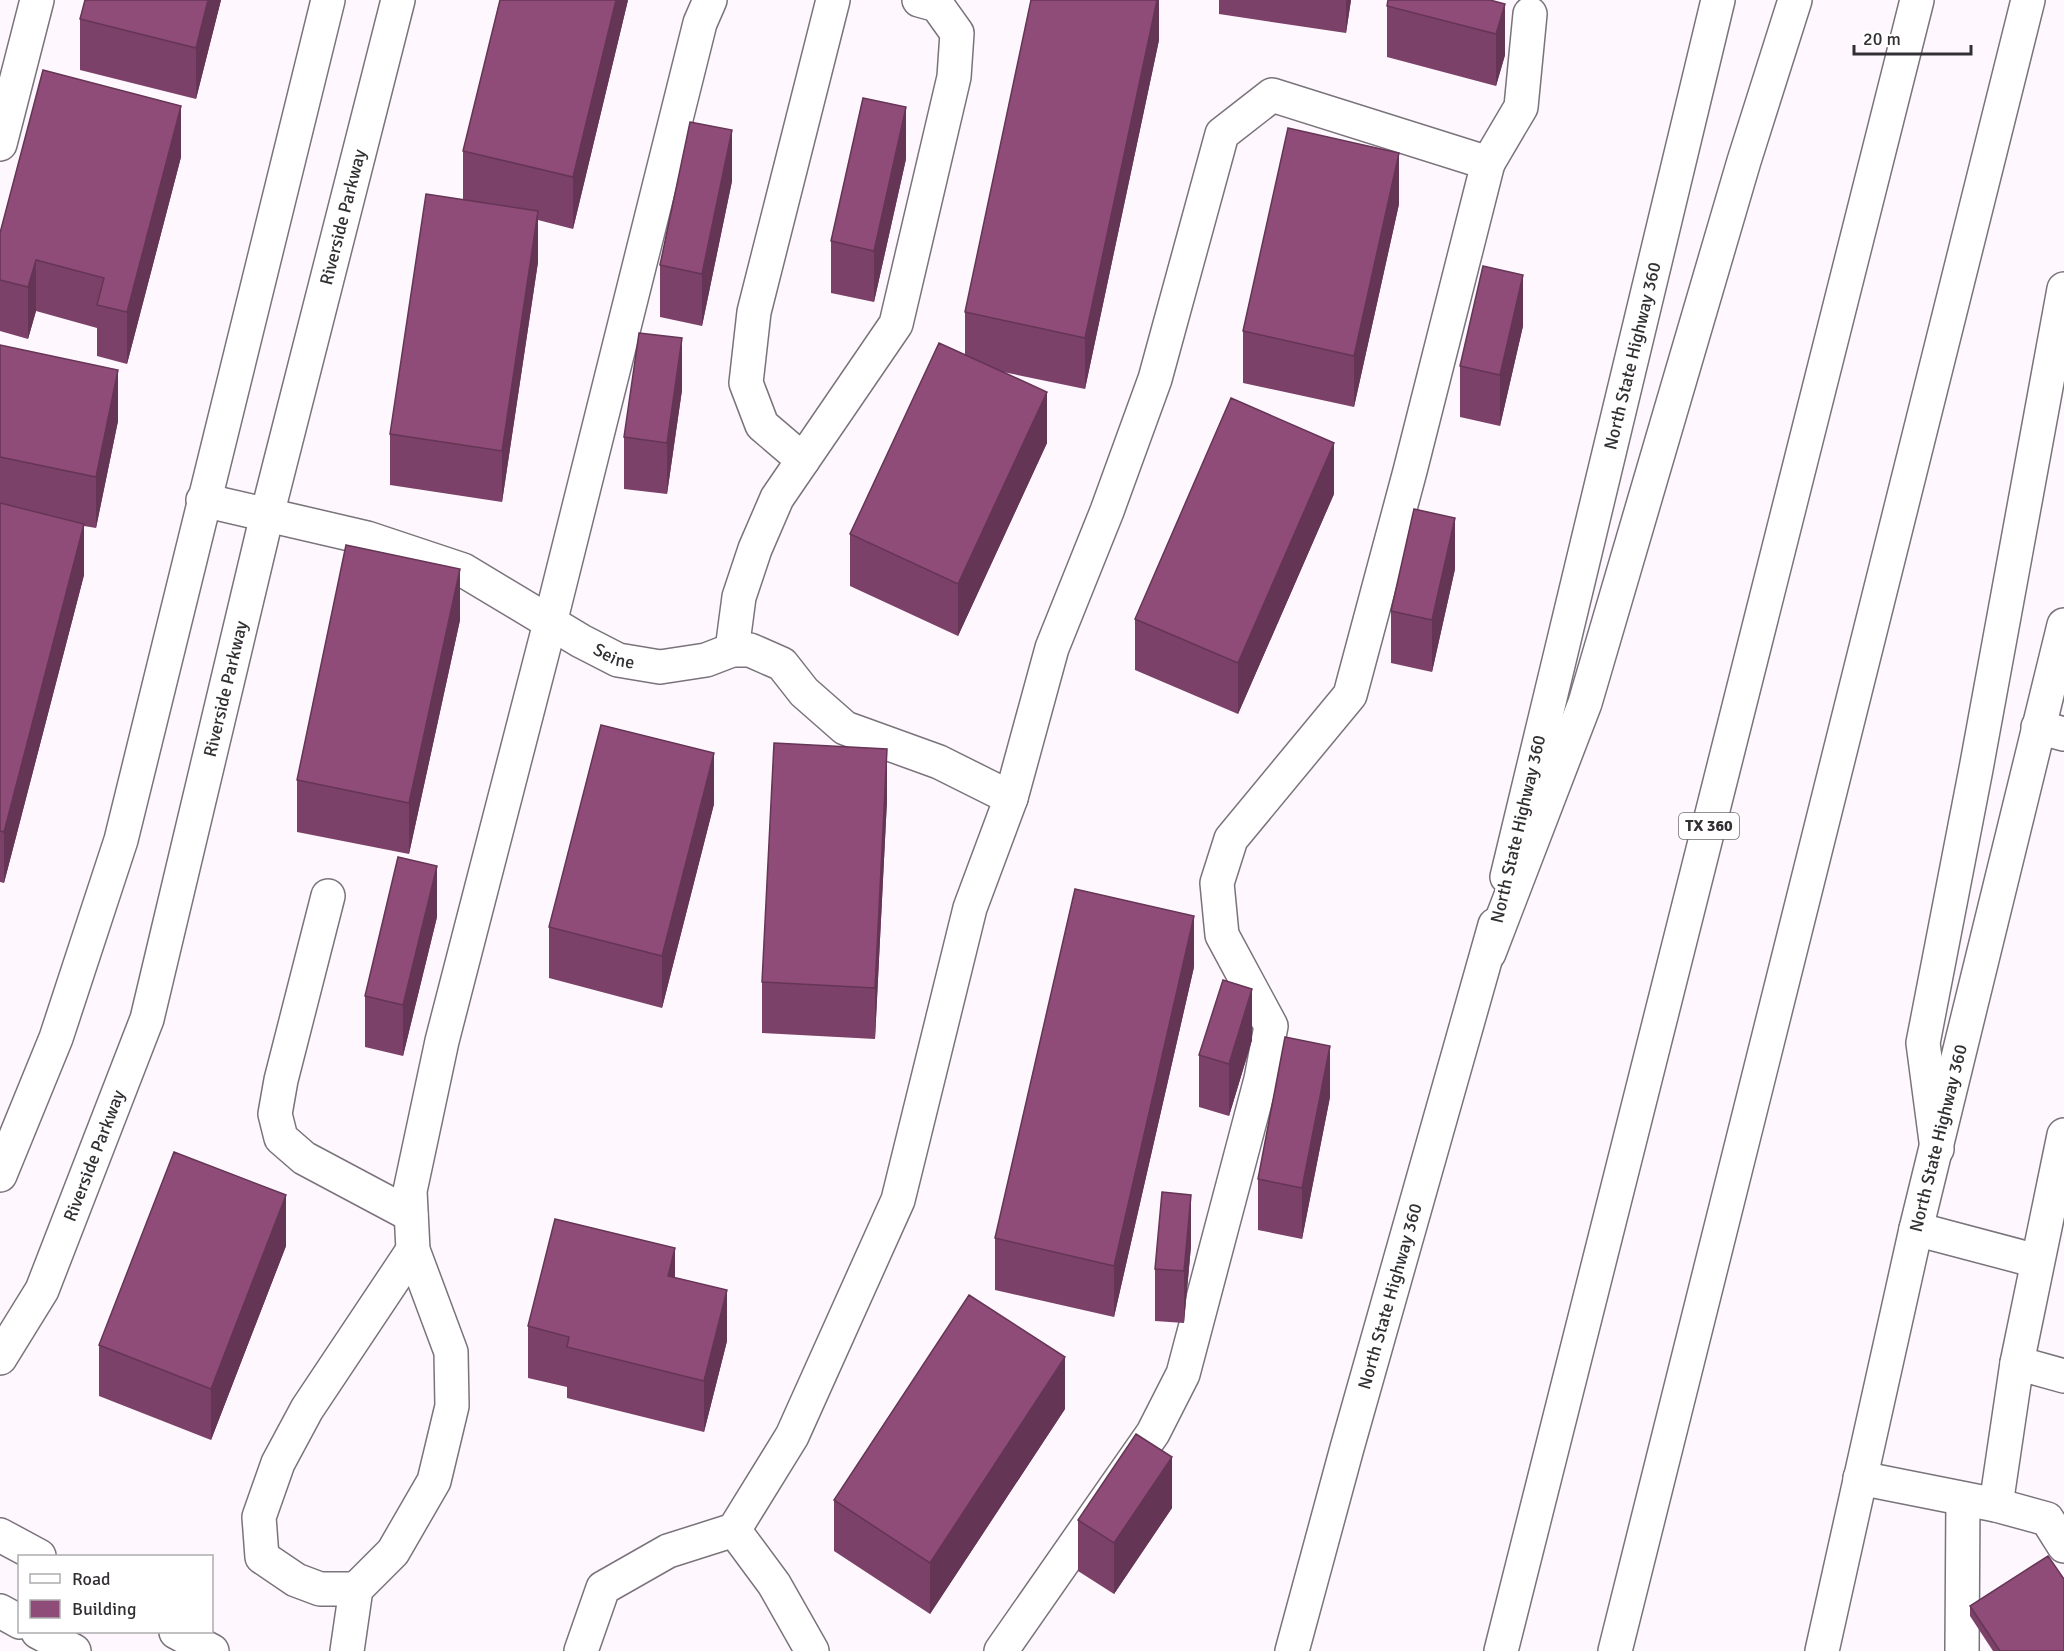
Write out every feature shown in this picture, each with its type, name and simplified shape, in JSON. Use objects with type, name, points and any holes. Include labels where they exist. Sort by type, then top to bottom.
[{"type":"main road","points":[[0,144],[37,0]]},
{"type":"main road","points":[[0,1174],[56,1038],[121,840],[328,0]]},
{"type":"main road","name":"Riverside Parkway","points":[[0,1358],[42,1290],[147,1019],[267,515],[398,0]]},
{"type":"main road","points":[[347,1651],[356,1589],[393,1552],[435,1481],[452,1406],[451,1352],[413,1250],[410,1191],[442,1041],[550,623],[700,23],[710,0]]},
{"type":"main road","points":[[803,459],[762,425],[746,382],[754,312],[833,0]]},
{"type":"main road","points":[[732,650],[739,597],[755,549],[777,498],[896,324],[954,77],[957,33],[937,5],[920,0]]},
{"type":"main road","name":"North State Highway 360","points":[[1292,1651],[1347,1448],[1489,953],[1718,0]]},
{"type":"main road","points":[[1489,953],[1586,704],[1744,161],[1795,0]]},
{"type":"main road","name":"TX 360","points":[[1501,1651],[1917,0]]},
{"type":"main road","points":[[1616,1651],[2028,0]]},
{"type":"main road","points":[[1001,1651],[1153,1433],[1183,1374],[1261,1079],[1271,1026],[1222,935],[1217,883],[1231,839],[1350,695],[1410,471],[1488,163],[1521,107],[1526,12]]},
{"type":"main road","points":[[581,1651],[603,1588],[668,1551],[734,1530],[792,1436],[898,1200],[970,908],[1011,798],[1052,648],[1107,511],[1155,379],[1222,134],[1272,95],[1488,163]]},
{"type":"main road","points":[[1937,1149],[1923,1042],[1976,770],[2064,289]]},
{"type":"main road","name":"Seine","points":[[203,500],[367,538],[463,570],[550,623],[618,660],[660,667],[706,660],[732,650],[750,650],[782,664],[804,692],[845,728],[939,762],[1011,798]]},
{"type":"main road","name":"North State Highway 360","points":[[1822,1651],[1916,1229],[2051,731],[2064,625]]},
{"type":"main road","points":[[328,896],[281,1080],[275,1114],[281,1138],[304,1158],[411,1215]]},
{"type":"main road","points":[[1996,1504],[2017,1364],[2064,1133]]},
{"type":"main road","points":[[1916,1229],[2037,1261]]},
{"type":"main road","points":[[356,1589],[320,1589],[296,1580],[262,1557],[259,1517],[278,1463],[307,1409],[413,1250]]},
{"type":"main road","points":[[2017,1364],[2064,1376]]},
{"type":"main road","points":[[1860,1478],[1996,1504],[2047,1519],[2064,1546]]},
{"type":"main road","points":[[1962,1651],[1963,1499]]},
{"type":"main road","points":[[734,1530],[774,1584],[812,1651]]},
{"type":"main road","points":[[0,1535],[35,1555]]},
{"type":"main road","points":[[0,1611],[18,1621]]},
{"type":"main road","points":[[40,1633],[74,1651]]},
{"type":"main road","points":[[178,1633],[212,1651]]},
{"type":"building","points":[[85,0],[208,0],[196,48],[80,19]]},
{"type":"building","points":[[500,0],[616,0],[573,177],[463,151]]},
{"type":"building","points":[[1031,0],[1157,0],[1085,338],[965,312]]},
{"type":"building","points":[[1388,0],[1490,0],[1505,4],[1496,34],[1387,6]]},
{"type":"building","points":[[43,70],[181,106],[127,312],[97,305],[104,278],[36,260],[28,287],[0,280],[0,233]]},
{"type":"building","points":[[863,98],[906,107],[874,251],[831,241]]},
{"type":"building","points":[[690,122],[732,130],[702,274],[660,265]]},
{"type":"building","points":[[1288,128],[1399,153],[1354,356],[1243,331]]},
{"type":"building","points":[[426,194],[538,211],[502,451],[390,434]]},
{"type":"building","points":[[1483,266],[1523,275],[1500,375],[1460,366]]},
{"type":"building","points":[[639,333],[682,338],[667,443],[624,437]]},
{"type":"building","points":[[939,343],[1047,392],[958,584],[850,534]]},
{"type":"building","points":[[0,345],[118,370],[96,477],[0,457]]},
{"type":"building","points":[[1231,398],[1334,443],[1238,663],[1135,619]]},
{"type":"building","points":[[0,503],[84,524],[4,832],[0,831]]},
{"type":"building","points":[[1414,509],[1455,518],[1432,620],[1391,611]]},
{"type":"building","points":[[346,545],[460,569],[409,803],[297,780]]},
{"type":"building","points":[[601,725],[714,753],[662,956],[549,927]]},
{"type":"building","points":[[774,743],[887,749],[875,988],[762,982]]},
{"type":"building","points":[[398,857],[437,866],[403,1005],[365,996]]},
{"type":"building","points":[[1075,889],[1194,916],[1114,1266],[995,1238]]},
{"type":"building","points":[[1223,980],[1252,989],[1229,1064],[1199,1055]]},
{"type":"building","points":[[1285,1037],[1330,1046],[1302,1188],[1258,1179]]},
{"type":"building","points":[[174,1152],[286,1195],[211,1389],[99,1345]]},
{"type":"building","points":[[1162,1192],[1191,1195],[1184,1271],[1155,1269]]},
{"type":"building","points":[[555,1219],[675,1248],[668,1276],[727,1290],[704,1381],[567,1347],[569,1337],[528,1326]]},
{"type":"building","points":[[969,1295],[1065,1357],[930,1563],[834,1500]]},
{"type":"building","points":[[1136,1434],[1172,1457],[1114,1543],[1078,1520]]},
{"type":"building","points":[[2048,1556],[2064,1579],[2064,1651],[2000,1651],[1970,1606]]}]
